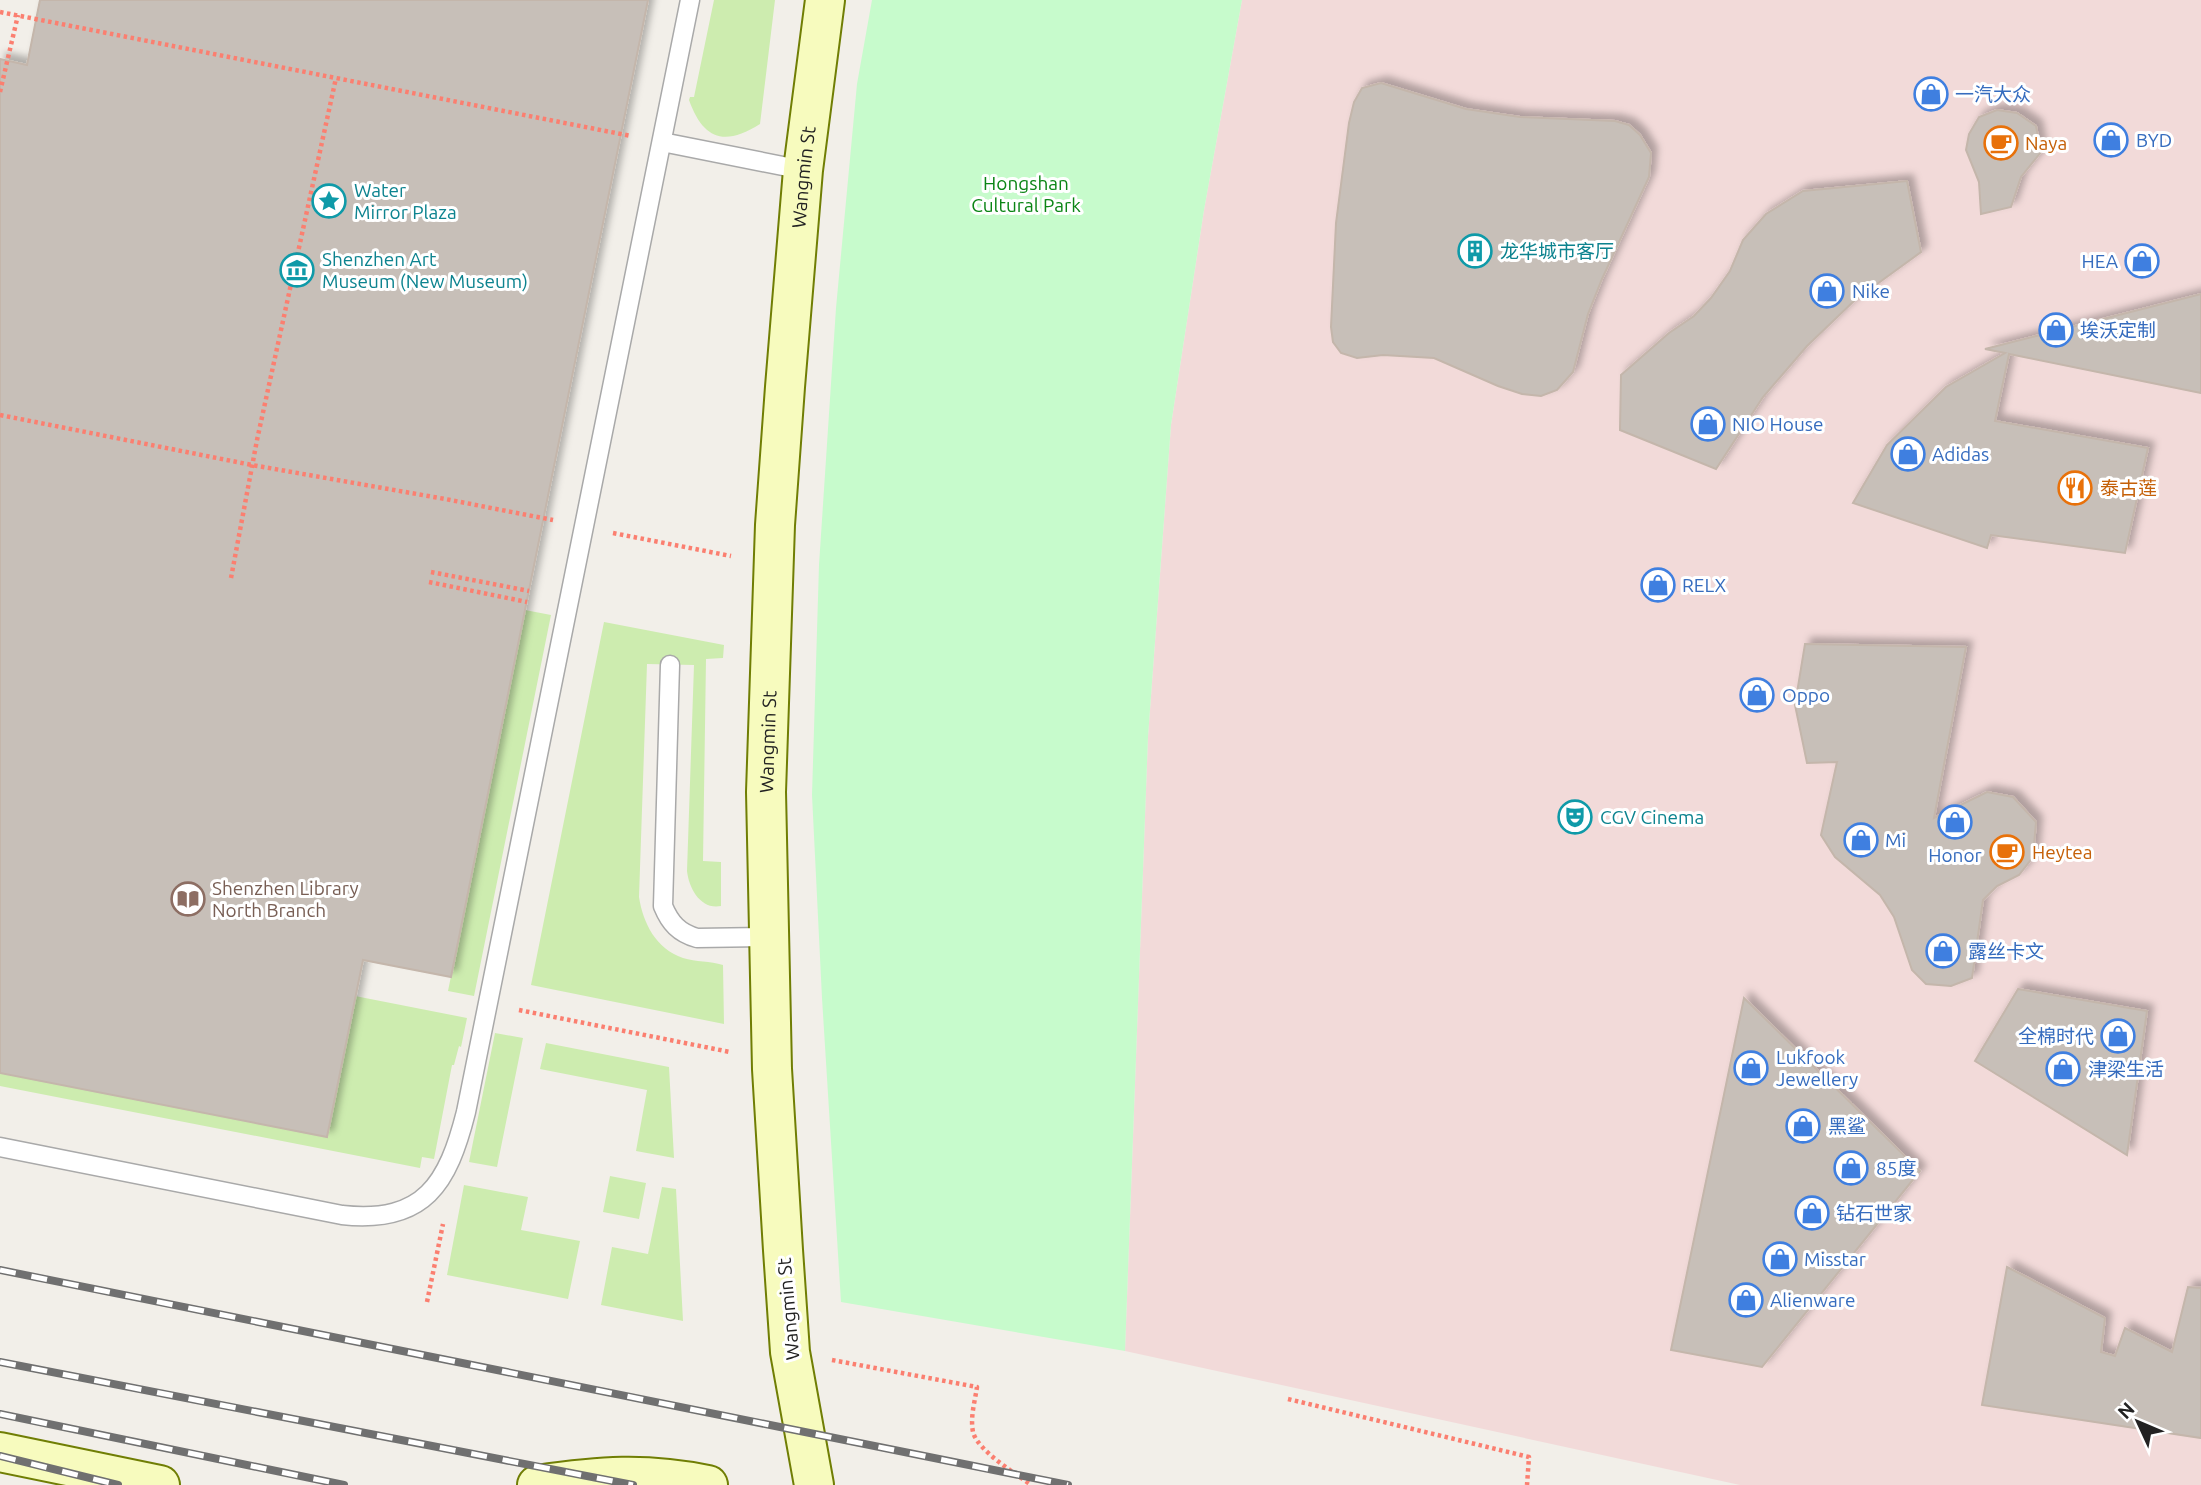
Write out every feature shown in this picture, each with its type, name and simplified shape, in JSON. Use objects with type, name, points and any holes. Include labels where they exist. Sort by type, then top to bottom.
[{"type":"street","name":"Wangmin St","points":[[814,1485],[790,1352],[772,1069],[766,792],[775,525],[803,170],[825,0]]},
{"type":"street","points":[[0,1452],[160,1485]]},
{"type":"street","points":[[537,1485],[589,1478],[645,1475],[708,1485]]},
{"type":"lane","points":[[0,1147],[365,1218],[387,1215],[412,1206],[432,1191],[444,1177],[459,1137],[487,1004],[690,0]]},
{"type":"lane","points":[[662,142],[803,170]]},
{"type":"lane","points":[[670,665],[663,906],[673,925],[689,936],[769,937]]},
{"type":"path","points":[[0,12],[662,142]]},
{"type":"path","points":[[0,92],[18,15]]},
{"type":"path","points":[[231,578],[252,465],[336,78]]},
{"type":"path","points":[[0,415],[737,557]]},
{"type":"path","points":[[431,572],[529,591]]},
{"type":"path","points":[[429,582],[527,602]]},
{"type":"path","points":[[487,1004],[734,1053]]},
{"type":"path","points":[[428,1302],[444,1215],[432,1191]]},
{"type":"path","points":[[828,1359],[977,1387],[972,1420],[974,1435],[1001,1463],[1031,1485]]},
{"type":"path","points":[[1288,1399],[1529,1457],[1527,1485]]},
{"type":"shaded area","points":[[1242,0],[2201,0],[2201,1485],[1740,1485],[1125,1351],[1148,737],[1171,425],[1204,210]]},
{"type":"green space","points":[[714,0],[775,0],[760,124],[725,137],[708,131],[689,100],[694,97]]},
{"type":"green space","name":"Hongshan Cultural Park","points":[[872,0],[1242,0],[1204,210],[1171,425],[1148,737],[1125,1351],[841,1302],[812,795],[819,565],[836,308],[857,84]]},
{"type":"green space","points":[[525,610],[551,615],[474,996],[448,991]]},
{"type":"green space","points":[[604,622],[724,645],[723,658],[706,659],[703,861],[721,862],[721,906],[708,905],[697,897],[690,885],[687,871],[694,665],[647,664],[639,897],[652,934],[665,948],[683,958],[723,965],[724,1024],[531,985]]},
{"type":"green space","points":[[355,996],[467,1018],[461,1047],[459,1046],[452,1065],[434,1159],[422,1157],[420,1168],[0,1086],[0,1073],[327,1137]]},
{"type":"green space","points":[[495,1033],[523,1038],[497,1167],[469,1162]]},
{"type":"green space","points":[[546,1043],[669,1067],[674,1158],[636,1151],[647,1090],[540,1069]]},
{"type":"green space","points":[[610,1176],[646,1183],[639,1219],[603,1212]]},
{"type":"green space","points":[[464,1185],[528,1197],[521,1230],[580,1241],[568,1299],[447,1275]]},
{"type":"green space","points":[[662,1187],[676,1189],[683,1321],[601,1305],[612,1247],[648,1254]]},
{"type":"building","points":[[40,0],[648,0],[451,977],[363,960],[327,1137],[0,1073],[0,59],[27,65]]},
{"type":"building","name":"龙华城市客厅","points":[[1381,83],[1466,109],[1520,117],[1615,121],[1629,125],[1640,135],[1651,153],[1649,177],[1588,314],[1573,372],[1557,390],[1541,396],[1522,394],[1434,358],[1383,355],[1357,358],[1341,353],[1333,342],[1331,327],[1336,223],[1349,123],[1354,102],[1362,88]]},
{"type":"building","points":[[1997,110],[2017,113],[2036,126],[2041,152],[2021,177],[2011,207],[1981,214],[1979,182],[1966,150],[1969,134],[1979,117]]},
{"type":"building","points":[[1907,181],[1921,252],[1855,300],[1807,346],[1763,397],[1716,469],[1620,430],[1621,375],[1669,333],[1694,316],[1711,298],[1730,271],[1743,240],[1766,214],[1803,191]]},
{"type":"building","points":[[2201,294],[2201,393],[2009,354],[1995,421],[2148,448],[2125,553],[1991,535],[1987,548],[1853,503],[1887,445],[1946,387],[2005,353],[1985,349]]},
{"type":"building","points":[[1805,644],[1966,647],[1934,818],[1987,792],[2013,797],[2036,822],[2033,857],[2019,875],[1997,886],[1983,900],[1972,978],[1951,986],[1926,984],[1912,970],[1894,917],[1880,895],[1835,857],[1821,835],[1837,762],[1807,763],[1795,705]]},
{"type":"building","points":[[2018,989],[2147,1011],[2127,1155],[1975,1061]]},
{"type":"building","points":[[1744,998],[1920,1171],[1762,1367],[1671,1350]]},
{"type":"building","points":[[2007,1267],[2105,1318],[2101,1352],[2115,1356],[2125,1328],[2172,1352],[2188,1287],[2201,1288],[2201,1438],[1982,1405]]},
{"type":"railway","points":[[0,1270],[1068,1485]]},
{"type":"railway","points":[[0,1362],[633,1485]]},
{"type":"railway","points":[[0,1414],[344,1485]]},
{"type":"railway","points":[[0,1456],[118,1485]]},
{"type":"place","name":"一汽大众","points":[[1931,94]]},
{"type":"place","name":"BYD","points":[[2111,140]]},
{"type":"place","name":"Naya","points":[[2001,143]]},
{"type":"place","name":"Water Mirror Plaza","points":[[329,201]]},
{"type":"place","name":"龙华城市客厅","points":[[1475,251]]},
{"type":"place","name":"HEA","points":[[2142,261]]},
{"type":"place","name":"Shenzhen Art Museum (New Museum)","points":[[297,270]]},
{"type":"place","name":"Nike","points":[[1827,291]]},
{"type":"place","name":"埃沃定制","points":[[2056,330]]},
{"type":"place","name":"NIO House","points":[[1708,424]]},
{"type":"place","name":"Adidas","points":[[1908,454]]},
{"type":"place","name":"泰古莲","points":[[2075,488]]},
{"type":"place","name":"RELX","points":[[1658,585]]},
{"type":"place","name":"Oppo","points":[[1757,695]]},
{"type":"place","name":"CGV Cinema","points":[[1575,817]]},
{"type":"place","name":"Honor","points":[[1955,822]]},
{"type":"place","name":"Mi","points":[[1861,840]]},
{"type":"place","name":"Heytea","points":[[2007,852]]},
{"type":"place","name":"Shenzhen Library North Branch","points":[[188,899]]},
{"type":"place","name":"露丝卡文","points":[[1943,951]]},
{"type":"place","name":"全棉时代","points":[[2118,1036]]},
{"type":"place","name":"Lukfook Jewellery","points":[[1751,1068]]},
{"type":"place","name":"津梁生活","points":[[2063,1069]]},
{"type":"place","name":"黑鲨","points":[[1803,1126]]},
{"type":"place","name":"85度","points":[[1851,1168]]},
{"type":"place","name":"钻石世家","points":[[1812,1213]]},
{"type":"place","name":"Misstar","points":[[1780,1259]]},
{"type":"place","name":"Alienware","points":[[1746,1300]]}]
